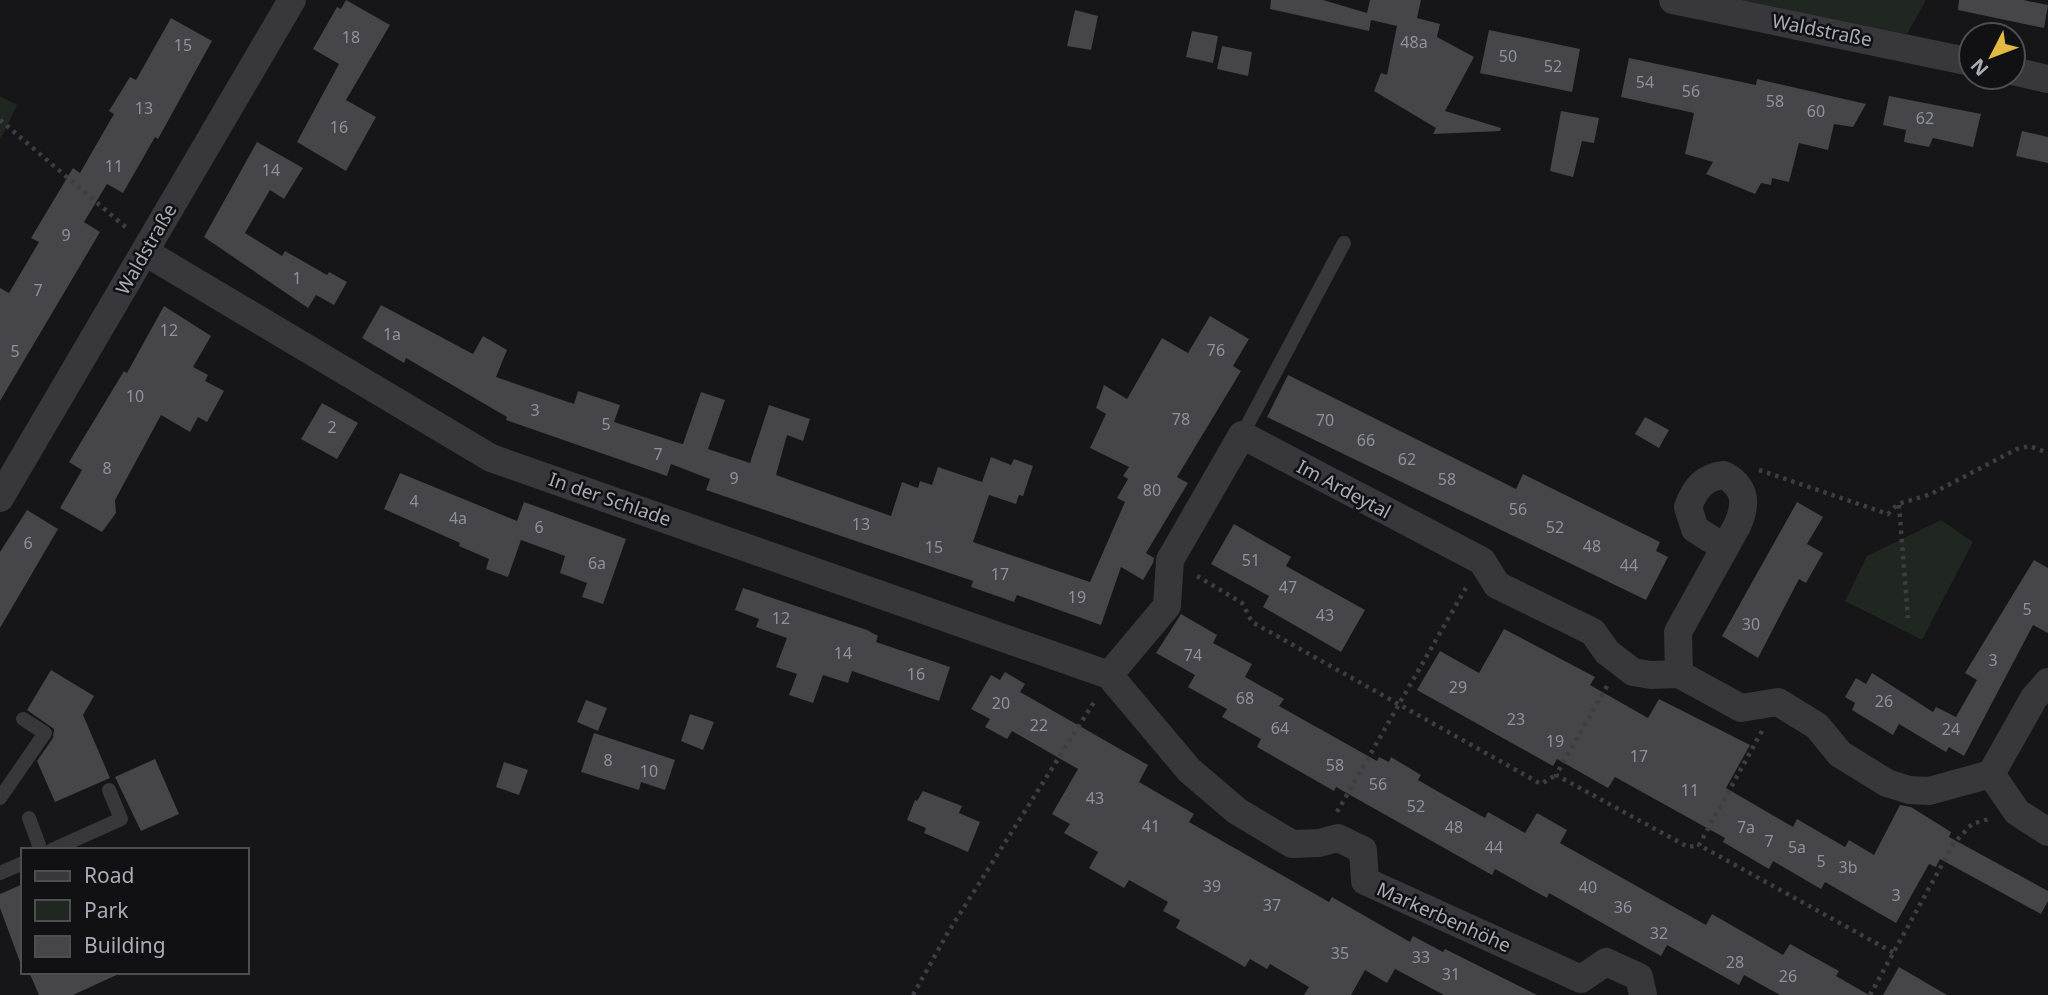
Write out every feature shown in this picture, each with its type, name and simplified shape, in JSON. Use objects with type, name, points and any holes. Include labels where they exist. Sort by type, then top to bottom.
[{"type":"street","name":"Waldstraße","points":[[0,498],[292,0]]},
{"type":"street","name":"Waldstraße","points":[[1673,0],[1957,59]]},
{"type":"street","points":[[2027,74],[2048,79]]},
{"type":"street","name":"In der Schlade","points":[[147,249],[491,458],[1109,675]]},
{"type":"street","points":[[1109,675],[1167,606],[1170,560],[1242,435]]},
{"type":"street","name":"Im Ardeytal","points":[[1242,435],[1482,561],[1497,585],[1593,632],[1620,664]]},
{"type":"street","points":[[1679,674],[1678,632],[1725,548],[1743,513],[1744,495],[1735,481],[1724,475],[1714,476],[1698,487],[1688,507],[1695,529],[1725,548]]},
{"type":"street","points":[[1620,664],[1642,674],[1679,674],[1741,708],[1778,702],[1817,726],[1840,754],[1887,783],[1909,790],[1929,791],[1991,774],[2034,698],[2048,682]]},
{"type":"street","name":"Markerbenhöhe","points":[[1109,675],[1156,734],[1210,791],[1292,844],[1319,843],[1338,838],[1363,850],[1365,881],[1581,979],[1606,962],[1639,977],[1643,995]]},
{"type":"street","points":[[1991,774],[2017,812],[2048,832]]},
{"type":"lane","points":[[1242,435],[1345,243]]},
{"type":"lane","points":[[0,798],[45,733],[23,719]]},
{"type":"lane","points":[[56,848],[121,819],[109,790]]},
{"type":"lane","points":[[29,818],[38,848]]},
{"type":"lane","points":[[0,873],[21,864]]},
{"type":"path","points":[[0,120],[147,249]]},
{"type":"path","points":[[1744,495],[1758,470],[1888,513],[1898,504],[1931,494],[2017,449],[2030,446],[2048,453]]},
{"type":"path","points":[[1898,504],[1908,618]]},
{"type":"path","points":[[1170,560],[1242,603],[1252,622],[1541,784],[1556,775],[1620,664]]},
{"type":"path","points":[[1319,843],[1482,561]]},
{"type":"path","points":[[913,995],[947,934],[993,866],[1109,675]]},
{"type":"path","points":[[1699,845],[1778,702]]},
{"type":"path","points":[[1556,775],[1688,847],[1699,845],[1894,953]]},
{"type":"path","points":[[1870,995],[1954,843],[1972,824],[2017,812]]},
{"type":"green space","points":[[1742,0],[1926,0],[1907,34]]},
{"type":"green space","points":[[0,96],[17,105],[0,140]]},
{"type":"green space","points":[[1941,520],[1973,542],[1922,640],[1845,601],[1867,556]]},
{"type":"building","points":[[346,0],[390,25],[346,100],[376,117],[346,171],[297,142],[339,64],[313,49],[337,7],[341,9]]},
{"type":"building","points":[[1271,0],[1323,0],[1367,13],[1370,0],[1421,0],[1417,18],[1440,24],[1437,37],[1474,57],[1445,111],[1501,128],[1500,131],[1433,134],[1436,128],[1374,91],[1381,73],[1387,75],[1397,26],[1371,20],[1369,31],[1270,9]]},
{"type":"building","points":[[1959,0],[2023,0],[2048,5],[2044,28],[2027,24],[2027,21],[2011,21],[1958,10]]},
{"type":"building","points":[[1075,10],[1098,16],[1091,50],[1067,46]]},
{"type":"building","points":[[171,18],[212,41],[158,139],[155,137],[123,193],[107,184],[84,222],[100,232],[0,401],[0,288],[9,293],[39,242],[31,238],[73,168],[80,173],[114,114],[109,111],[130,77],[136,80]]},
{"type":"building","points":[[1489,30],[1580,49],[1572,92],[1480,73]]},
{"type":"building","points":[[1192,31],[1218,36],[1213,63],[1186,57]]},
{"type":"building","points":[[1222,46],[1252,52],[1248,76],[1217,69]]},
{"type":"building","points":[[1629,58],[1756,85],[1757,79],[1866,104],[1853,127],[1834,124],[1828,150],[1799,143],[1789,182],[1772,178],[1771,185],[1761,183],[1755,194],[1706,174],[1713,162],[1685,154],[1694,113],[1621,97]]},
{"type":"building","points":[[1889,96],[1981,114],[1973,147],[1933,138],[1929,147],[1904,142],[1906,130],[1883,125]]},
{"type":"building","points":[[1561,111],[1599,118],[1594,143],[1582,141],[1573,177],[1550,171]]},
{"type":"building","points":[[2022,131],[2048,137],[2048,163],[2016,156]]},
{"type":"building","points":[[257,142],[303,168],[284,199],[270,190],[245,233],[282,256],[285,251],[327,275],[329,272],[347,282],[334,305],[316,295],[308,308],[204,237]]},
{"type":"building","points":[[381,305],[473,354],[483,336],[507,350],[496,377],[574,404],[578,391],[620,405],[614,422],[679,443],[683,444],[701,392],[725,400],[708,449],[750,463],[769,405],[810,419],[803,441],[787,435],[776,475],[891,516],[902,482],[918,488],[920,481],[932,485],[938,467],[982,482],[991,457],[1011,465],[1014,459],[1033,466],[1023,496],[1019,495],[1016,504],[989,495],[973,542],[1090,582],[1125,502],[1117,498],[1128,479],[1123,476],[1129,467],[1090,448],[1106,414],[1096,408],[1104,385],[1127,399],[1162,338],[1188,353],[1210,316],[1249,339],[1233,366],[1241,371],[1177,477],[1188,483],[1146,553],[1154,558],[1153,563],[1143,580],[1121,567],[1101,625],[1017,595],[1014,602],[971,587],[973,581],[706,490],[710,479],[671,464],[667,476],[506,420],[507,417],[406,358],[404,363],[362,338]]},
{"type":"building","points":[[164,306],[211,336],[193,367],[208,375],[205,381],[224,391],[207,422],[198,417],[190,432],[161,415],[115,500],[116,513],[102,532],[60,508],[82,470],[69,462],[124,371],[127,373]]},
{"type":"building","points":[[1288,375],[1516,489],[1523,474],[1660,542],[1656,551],[1668,557],[1646,600],[1267,417]]},
{"type":"building","points":[[322,403],[358,423],[337,459],[301,439]]},
{"type":"building","points":[[1645,417],[1669,430],[1659,448],[1635,434]]},
{"type":"building","points":[[400,473],[517,521],[524,502],[626,539],[603,604],[582,597],[587,583],[560,573],[565,556],[521,540],[508,577],[486,569],[489,559],[459,546],[460,543],[384,509]]},
{"type":"building","points":[[1797,502],[1823,517],[1807,544],[1823,553],[1806,583],[1799,579],[1758,658],[1722,636]]},
{"type":"building","points":[[27,510],[58,529],[0,628],[0,552]]},
{"type":"building","points":[[1234,524],[1291,557],[1286,566],[1365,610],[1341,652],[1263,607],[1269,596],[1211,564]]},
{"type":"building","points":[[2034,560],[2048,568],[2048,633],[2033,625],[1964,756],[1949,747],[1946,752],[1899,724],[1893,735],[1852,710],[1855,703],[1845,697],[1856,678],[1866,684],[1872,673],[1933,712],[1936,707],[1956,717],[1977,680],[1965,673]]},
{"type":"building","points":[[743,588],[867,630],[878,636],[876,642],[950,667],[939,701],[852,671],[848,683],[823,675],[813,703],[789,695],[797,674],[776,667],[787,638],[756,627],[759,619],[735,610]]},
{"type":"building","points":[[1181,614],[1217,635],[1213,643],[1252,664],[1245,677],[1284,699],[1279,706],[1377,761],[1379,757],[1389,762],[1391,757],[1421,775],[1418,780],[1437,791],[1485,818],[1488,812],[1525,833],[1537,813],[1567,830],[1560,843],[1706,925],[1712,914],[1783,955],[1790,944],[1839,971],[1836,976],[1869,995],[1780,995],[1744,975],[1739,985],[1667,945],[1661,956],[1549,893],[1547,898],[1495,869],[1492,875],[1336,787],[1334,791],[1257,747],[1261,739],[1222,717],[1227,709],[1188,687],[1195,675],[1156,653]]},
{"type":"building","points":[[1504,629],[1595,677],[1590,685],[1648,718],[1659,699],[1750,745],[1726,788],[1793,827],[1797,819],[1845,847],[1849,840],[1874,855],[1900,805],[1911,807],[1951,832],[1949,837],[2048,891],[2048,901],[2041,914],[1940,859],[1936,867],[1929,864],[1896,923],[1825,882],[1821,889],[1773,861],[1769,869],[1723,842],[1725,838],[1615,777],[1608,788],[1557,759],[1553,766],[1417,690],[1440,651],[1479,673]]},
{"type":"building","points":[[51,670],[94,696],[83,715],[110,778],[55,802],[37,761],[53,738],[54,729],[27,710]]},
{"type":"building","points":[[1005,672],[1025,684],[1020,692],[1148,765],[1139,782],[1194,814],[1189,822],[1329,902],[1332,897],[1410,942],[1413,936],[1443,952],[1445,949],[1537,995],[1444,995],[1395,969],[1387,983],[1365,970],[1351,995],[1304,995],[1309,987],[1270,964],[1267,969],[1250,959],[1245,967],[1176,928],[1180,920],[1163,911],[1168,902],[1129,880],[1124,888],[1089,868],[1098,852],[1064,833],[1070,824],[1052,814],[1078,769],[1012,731],[1007,739],[985,727],[990,719],[971,709],[991,675],[1000,680]]},
{"type":"building","points":[[586,700],[607,708],[598,731],[577,722]]},
{"type":"building","points":[[690,714],[714,722],[703,750],[681,741]]},
{"type":"building","points":[[594,733],[675,760],[665,790],[641,782],[639,790],[581,772]]},
{"type":"building","points":[[155,759],[179,814],[141,831],[115,777]]},
{"type":"building","points":[[504,762],[528,770],[519,795],[496,787]]},
{"type":"building","points":[[923,791],[962,806],[959,813],[980,822],[968,852],[924,833],[926,828],[907,820],[915,800],[917,801]]},
{"type":"building","points":[[21,885],[21,962],[0,908],[0,894]]},
{"type":"building","points":[[1899,967],[1947,995],[1883,995]]},
{"type":"building","points":[[30,974],[119,974],[73,995],[39,995]]}]
